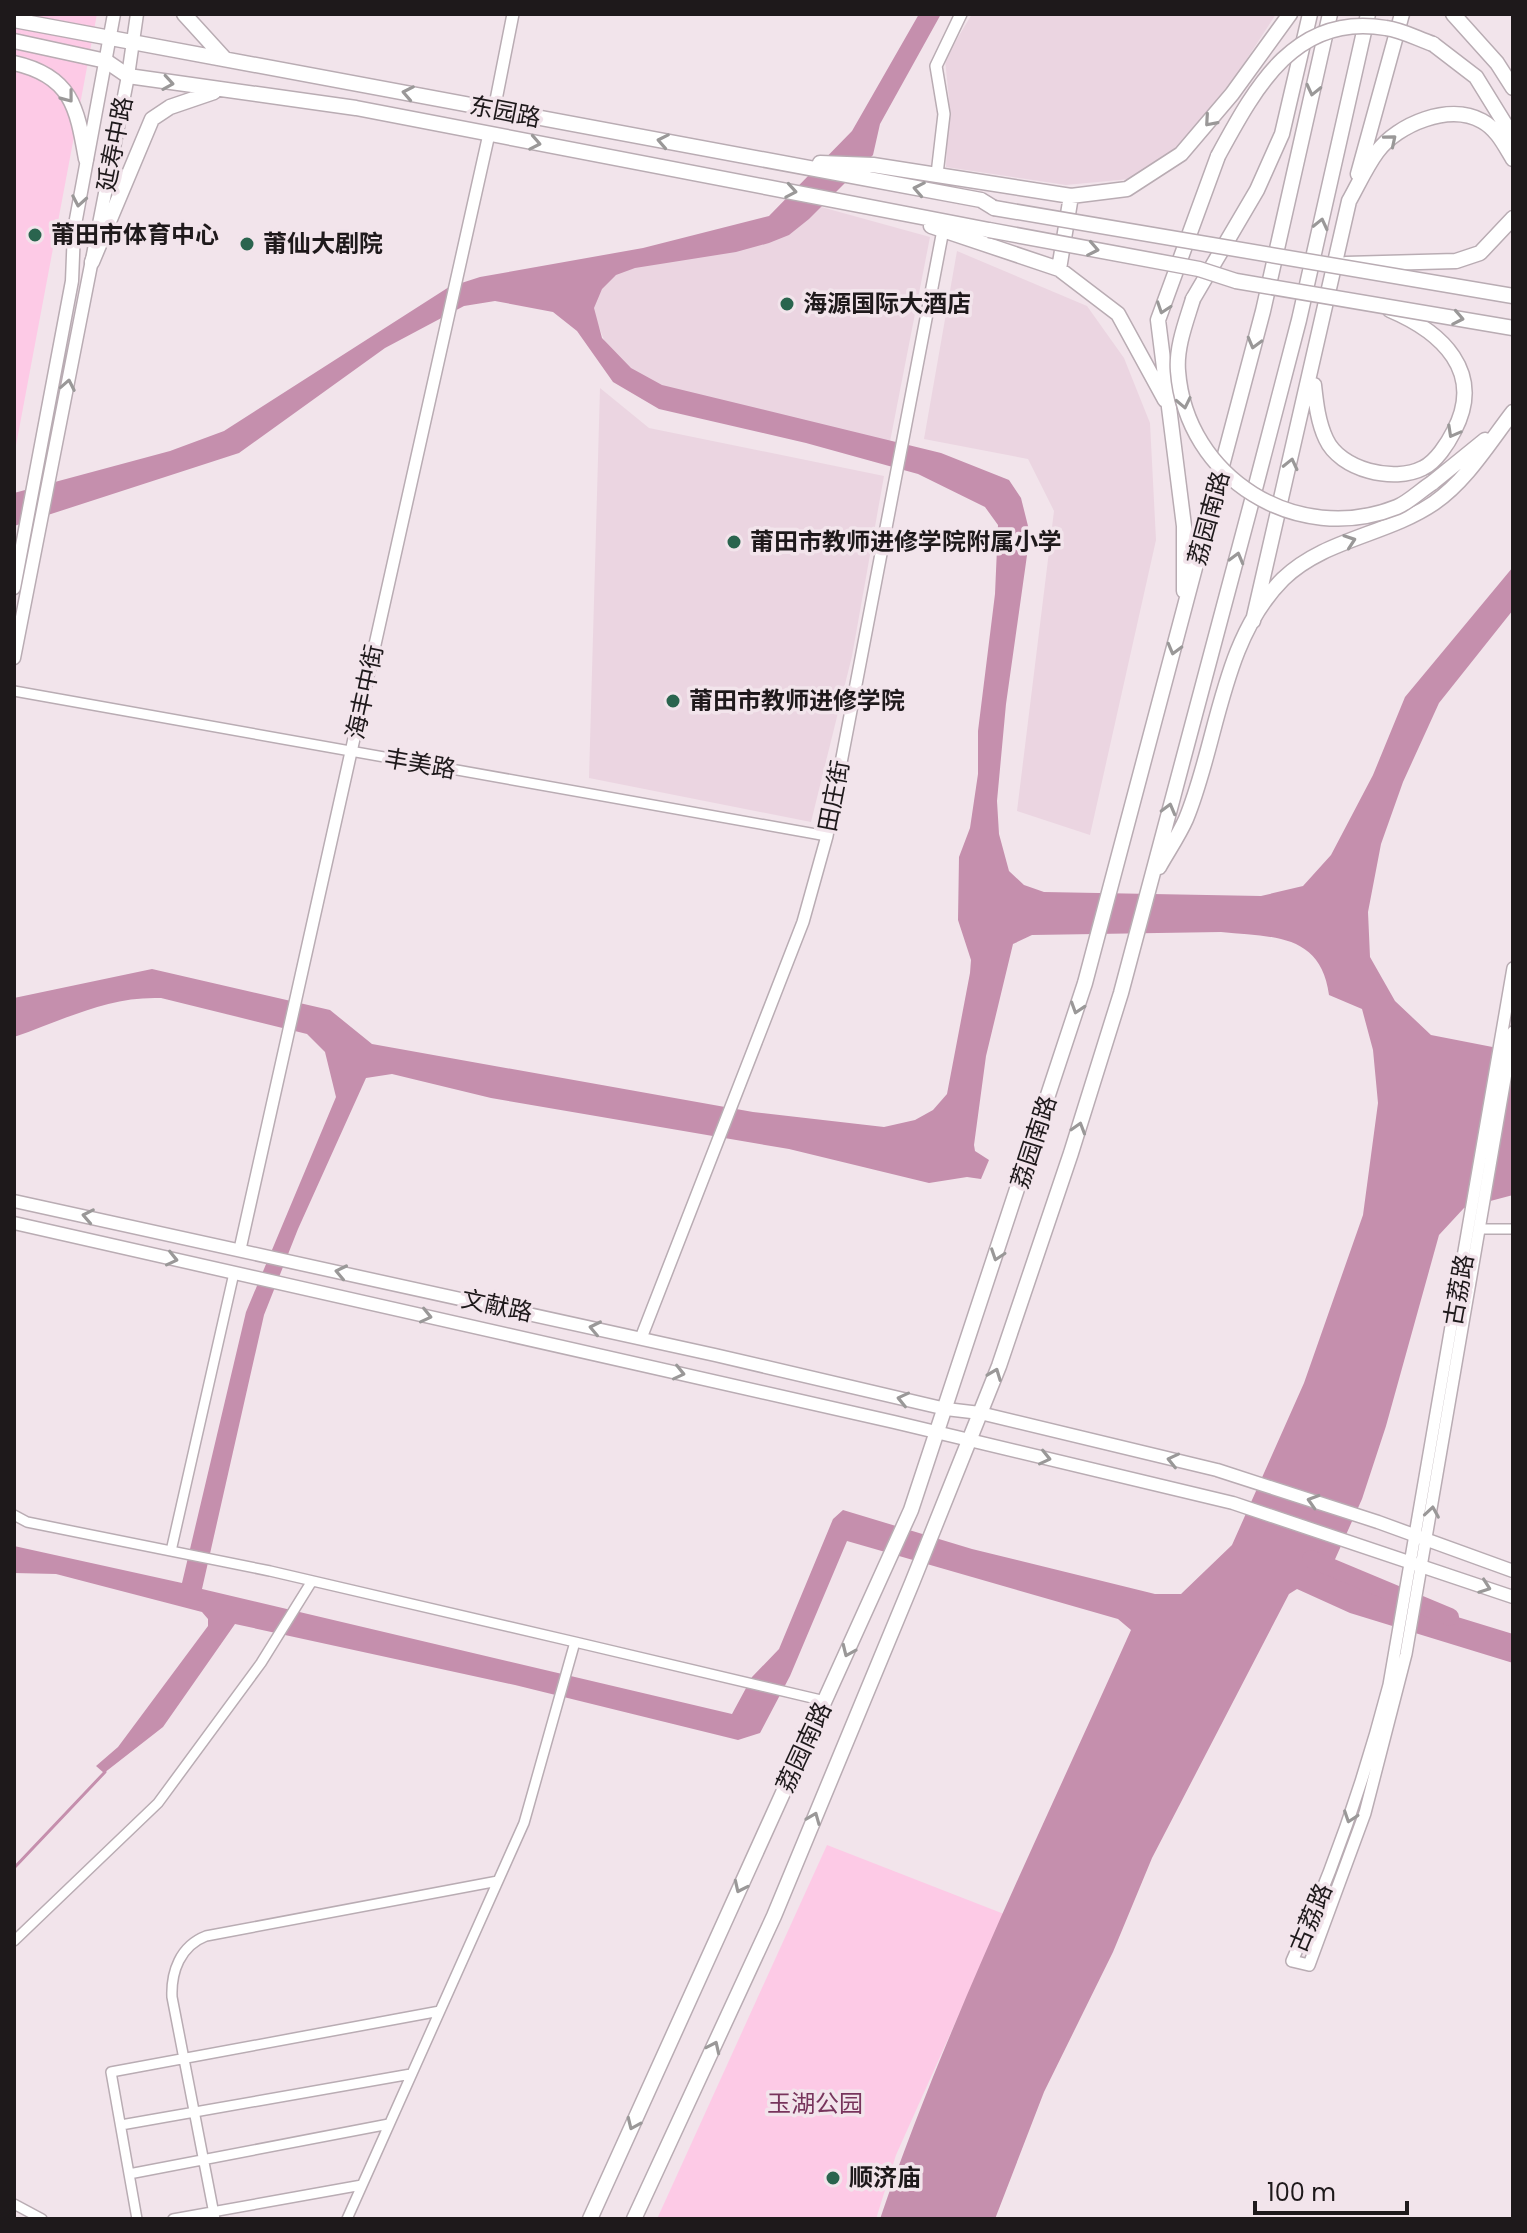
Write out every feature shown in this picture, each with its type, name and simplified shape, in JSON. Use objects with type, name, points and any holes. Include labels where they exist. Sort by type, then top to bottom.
[{"type":"main road","points":[[20,21],[47,14]]},
{"type":"main road","name":"延寿中路","points":[[14,588],[72,281],[74,230],[114,14]]},
{"type":"main road","name":"延寿中路","points":[[14,658],[128,76],[137,14]]},
{"type":"main road","points":[[184,14],[225,59]]},
{"type":"main road","points":[[775,162],[873,165],[1071,196],[1127,189],[1181,154],[1232,94],[1290,14]]},
{"type":"main road","points":[[1310,14],[1282,134],[1257,190],[1193,299],[1182,335],[1178,368],[1184,411],[1200,445],[1236,486],[1294,511],[1330,519],[1399,507],[1503,424]]},
{"type":"main road","name":"荔园南路","points":[[590,2219],[911,1510],[946,1409],[1030,1155],[1098,932],[1263,311],[1330,14]]},
{"type":"main road","name":"荔园南路","points":[[634,2219],[774,1916],[912,1583],[980,1413],[1071,1153],[1135,939],[1295,335],[1368,14]]},
{"type":"main road","points":[[1253,621],[1349,201],[1402,14]]},
{"type":"main road","points":[[1453,14],[1497,63],[1513,88]]},
{"type":"main road","name":"东园路","points":[[20,21],[981,200],[994,208],[1339,265]]},
{"type":"main road","points":[[1184,614],[1184,526],[1158,320],[1218,156],[1251,95],[1291,50],[1319,34],[1346,26],[1387,28],[1433,44],[1476,77],[1513,137]]},
{"type":"main road","name":"东园路","points":[[14,41],[106,61],[128,76],[217,91],[356,108],[1199,269],[1236,281],[1336,299],[1367,301]]},
{"type":"main road","points":[[14,63],[44,73],[74,102],[86,159]]},
{"type":"main road","points":[[92,262],[152,119],[170,107],[217,91]]},
{"type":"main road","points":[[1349,201],[1378,151],[1406,127],[1434,117],[1459,115],[1482,121],[1500,137],[1513,159]]},
{"type":"main road","points":[[1059,269],[1071,196]]},
{"type":"main road","points":[[854,203],[1059,269],[1118,314],[1169,406]]},
{"type":"main road","points":[[1339,265],[1456,261],[1480,253],[1513,218]]},
{"type":"main road","points":[[1339,265],[1513,296]]},
{"type":"main road","points":[[1312,373],[1316,406],[1327,442],[1369,473],[1397,475],[1425,467],[1449,442],[1464,413],[1464,380],[1449,346],[1415,320],[1367,301]]},
{"type":"main road","points":[[1367,301],[1513,328]]},
{"type":"main road","points":[[1149,885],[1186,819],[1234,663],[1258,609],[1283,579],[1308,559],[1390,527],[1434,503],[1463,478],[1513,412]]},
{"type":"main road","points":[[14,1195],[28,1204]]},
{"type":"main road","name":"文献路","points":[[14,1201],[641,1338],[946,1409],[980,1413],[1217,1470],[1378,1522],[1513,1571]]},
{"type":"main road","points":[[16,1224],[937,1433],[1242,1506],[1358,1542],[1513,1597]]},
{"type":"street","points":[[494,110],[513,14]]},
{"type":"street","points":[[937,174],[944,114],[936,66],[961,14]]},
{"type":"street","name":"海丰中街","points":[[240,1249],[489,134]]},
{"type":"street","name":"田庄街","points":[[641,1338],[803,922],[827,836],[943,230]]},
{"type":"street","name":"丰美路","points":[[14,691],[827,836]]},
{"type":"street","name":"古荔路","points":[[1513,968],[1477,1223],[1424,1565],[1390,1724],[1365,1813],[1309,1965],[1292,1961],[1327,1883],[1368,1764],[1389,1685],[1405,1603],[1412,1534],[1422,1497],[1477,1223],[1513,1032]]},
{"type":"street","points":[[1477,1223],[1513,1229]]},
{"type":"street","points":[[171,1551],[234,1273]]},
{"type":"street","points":[[14,1515],[27,1522],[312,1581],[574,1645],[742,1679],[825,1701]]},
{"type":"street","points":[[14,1941],[158,1803],[261,1663],[312,1581]]},
{"type":"street","points":[[347,2219],[524,1823],[574,1645]]},
{"type":"street","points":[[214,2216],[172,1997],[172,1979],[186,1948],[196,1940],[498,1881]]},
{"type":"street","points":[[137,2219],[111,2072],[440,2011]]},
{"type":"street","points":[[121,2125],[411,2074]]},
{"type":"street","points":[[129,2174],[389,2124]]},
{"type":"street","points":[[173,2219],[214,2216],[362,2185]]},
{"type":"street","points":[[14,2204],[42,2219]]},
{"type":"shaded area","points":[[919,14],[941,14],[880,124],[873,155],[809,219],[789,235],[769,243],[736,252],[635,268],[616,275],[602,289],[594,308],[602,338],[631,368],[662,385],[941,453],[1009,480],[1021,498],[1030,534],[1006,704],[997,801],[999,834],[1009,871],[1024,885],[1044,892],[1261,896],[1303,886],[1331,855],[1373,775],[1405,697],[1513,567],[1513,610],[1439,703],[1403,782],[1381,844],[1368,912],[1370,957],[1395,1001],[1431,1035],[1513,1051],[1513,1195],[1464,1208],[1439,1235],[1386,1426],[1362,1499],[1332,1566],[1353,1585],[1513,1634],[1513,1663],[1350,1613],[1297,1589],[1289,1594],[1152,1858],[1113,1952],[1044,2092],[995,2219],[880,2219],[967,1996],[1131,1630],[1118,1619],[847,1541],[790,1676],[760,1733],[738,1740],[515,1685],[235,1624],[163,1727],[104,1773],[96,1766],[118,1747],[208,1626],[208,1619],[202,1612],[56,1574],[14,1573],[14,1546],[182,1583],[246,1312],[336,1097],[325,1052],[307,1034],[161,998],[141,998],[104,1005],[14,1037],[14,998],[152,969],[330,1010],[372,1044],[753,1112],[884,1127],[915,1120],[933,1110],[947,1094],[970,973],[971,960],[958,920],[959,857],[970,828],[978,774],[978,731],[995,594],[998,525],[985,507],[918,474],[806,443],[659,409],[613,382],[577,331],[553,312],[495,301],[464,306],[385,348],[239,453],[14,526],[14,493],[170,451],[224,431],[449,287],[480,277],[643,248],[769,216],[852,131]],"holes":[[[1221,932],[1275,938],[1305,949],[1324,975],[1329,995],[1362,1009],[1373,1050],[1378,1103],[1363,1215],[1304,1383],[1232,1545],[1181,1594],[1155,1594],[972,1549],[843,1510],[833,1519],[779,1649],[752,1677],[732,1714],[202,1589],[264,1315],[298,1229],[366,1078],[392,1074],[491,1098],[789,1149],[929,1183],[967,1177],[981,1179],[989,1160],[975,1151],[974,1145],[986,1056],[1013,944],[1032,935]]]},
{"type":"shaded area","points":[[972,14],[1276,14],[1237,74],[1180,146],[1140,178],[1066,185],[946,167],[949,99],[945,59]]},
{"type":"shaded area","points":[[814,205],[930,237],[887,457],[618,376],[587,296],[602,273]]},
{"type":"shaded area","points":[[957,251],[1087,306],[1124,358],[1150,423],[1156,540],[1090,835],[1017,811],[1054,511],[1028,459],[924,439]]},
{"type":"shaded area","points":[[600,388],[649,428],[884,476],[852,656],[811,822],[589,778]]},
{"type":"green space","name":"莆田市体育中心","points":[[14,14],[97,14],[14,456]]},
{"type":"green space","name":"玉湖公园","points":[[827,1845],[1004,1914],[896,2155],[876,2219],[657,2219]]},
{"type":"waterway","points":[[1311,1559],[1450,1617]]},
{"type":"waterway","points":[[14,1868],[105,1772]]},
{"type":"place","name":"莆田市体育中心","points":[[35,235]]},
{"type":"place","name":"莆仙大剧院","points":[[247,244]]},
{"type":"place","name":"海源国际大酒店","points":[[787,304]]},
{"type":"place","name":"莆田市教师进修学院附属小学","points":[[734,542]]},
{"type":"place","name":"莆田市教师进修学院","points":[[673,701]]},
{"type":"place","name":"顺济庙","points":[[833,2178]]}]
